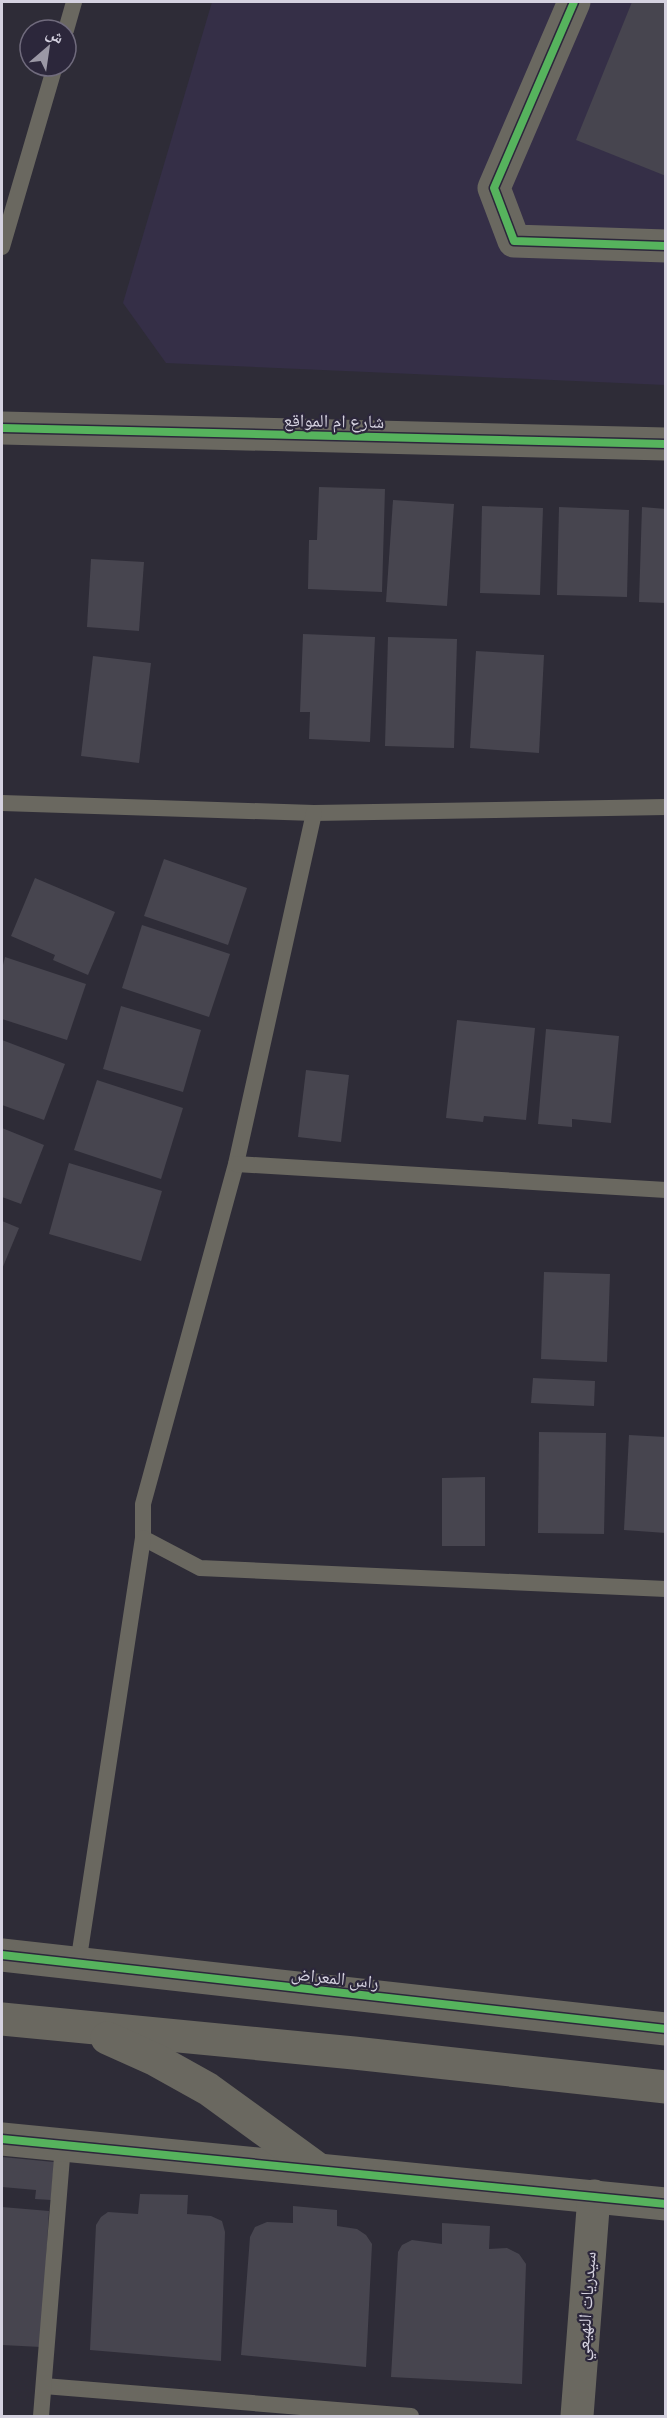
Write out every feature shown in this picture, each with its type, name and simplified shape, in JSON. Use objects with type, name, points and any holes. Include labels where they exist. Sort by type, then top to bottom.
[{"type":"street","points":[[574,2],[494,188],[514,241],[666,246]]},
{"type":"street","name":"شارع ام المواقع","points":[[2,428],[666,444]]},
{"type":"street","name":"راس المعراض","points":[[2,1955],[666,2029]]},
{"type":"street","points":[[2,2019],[666,2087]]},
{"type":"street","points":[[81,2026],[156,2060],[208,2089],[318,2169]]},
{"type":"street","points":[[2,2139],[666,2204]]},
{"type":"street","name":"سيدريات النهيعي","points":[[577,2416],[594,2196]]},
{"type":"lane","points":[[69,18],[74,2]]},
{"type":"lane","points":[[2,247],[51,78]]},
{"type":"lane","points":[[2,803],[314,813],[666,807]]},
{"type":"lane","points":[[78,1964],[143,1538],[143,1504],[237,1164],[314,813]]},
{"type":"lane","points":[[237,1164],[666,1190]]},
{"type":"lane","points":[[143,1538],[200,1568],[666,1589]]},
{"type":"lane","points":[[41,2416],[63,2145]]},
{"type":"lane","points":[[44,2385],[411,2416]]},
{"type":"shaded area","points":[[212,2],[665,2],[665,385],[166,363],[123,303]]},
{"type":"building","points":[[632,2],[666,2],[666,176],[576,140]]},
{"type":"building","points":[[319,487],[385,489],[382,592],[308,589],[309,540],[317,540]]},
{"type":"building","points":[[393,500],[454,504],[447,606],[386,602]]},
{"type":"building","points":[[482,506],[543,508],[540,595],[480,593]]},
{"type":"building","points":[[559,507],[629,510],[627,597],[557,595]]},
{"type":"building","points":[[642,507],[666,509],[666,603],[639,602]]},
{"type":"building","points":[[91,559],[144,562],[139,631],[87,627]]},
{"type":"building","points":[[303,634],[375,637],[370,742],[309,739],[310,712],[300,712]]},
{"type":"building","points":[[388,637],[457,639],[454,748],[385,746]]},
{"type":"building","points":[[476,651],[544,655],[539,753],[470,748]]},
{"type":"building","points":[[93,656],[151,663],[139,763],[81,756]]},
{"type":"building","points":[[164,859],[247,888],[228,945],[144,916]]},
{"type":"building","points":[[35,878],[115,912],[88,975],[53,960],[55,955],[11,936]]},
{"type":"building","points":[[142,925],[230,954],[209,1017],[122,988]]},
{"type":"building","points":[[5,957],[86,984],[67,1040],[2,1019],[2,969]]},
{"type":"building","points":[[121,1006],[201,1030],[183,1092],[103,1069]]},
{"type":"building","points":[[457,1020],[535,1028],[526,1120],[484,1116],[483,1122],[446,1118]]},
{"type":"building","points":[[546,1029],[619,1036],[611,1123],[572,1119],[572,1127],[538,1124]]},
{"type":"building","points":[[2,1040],[65,1064],[44,1120],[2,1105]]},
{"type":"building","points":[[306,1070],[349,1075],[341,1142],[298,1137]]},
{"type":"building","points":[[97,1080],[183,1108],[161,1179],[74,1150]]},
{"type":"building","points":[[2,1128],[44,1145],[21,1204],[2,1197]]},
{"type":"building","points":[[69,1163],[162,1191],[141,1261],[49,1234]]},
{"type":"building","points":[[2,1221],[19,1228],[2,1269]]},
{"type":"building","points":[[544,1272],[610,1274],[607,1362],[541,1359]]},
{"type":"building","points":[[533,1378],[595,1381],[594,1406],[531,1403]]},
{"type":"building","points":[[539,1432],[606,1433],[604,1534],[538,1533]]},
{"type":"building","points":[[629,1435],[666,1437],[666,1533],[624,1530]]},
{"type":"building","points":[[485,1477],[485,1546],[442,1546],[442,1478]]},
{"type":"building","points":[[2,2157],[54,2162],[51,2200],[35,2199],[36,2190],[2,2187]]},
{"type":"building","points":[[140,2194],[188,2195],[187,2214],[211,2216],[222,2221],[225,2232],[221,2361],[90,2350],[96,2225],[108,2212],[138,2214]]},
{"type":"building","points":[[293,2206],[337,2210],[337,2226],[357,2229],[366,2235],[372,2244],[366,2367],[241,2355],[250,2237],[255,2227],[267,2222],[293,2223]]},
{"type":"building","points":[[2,2207],[49,2211],[41,2347],[2,2345]]},
{"type":"building","points":[[442,2223],[490,2226],[489,2249],[507,2248],[519,2254],[526,2264],[522,2384],[391,2377],[398,2252],[402,2245],[412,2240],[442,2244]]},
{"type":"cycle path","points":[[574,2],[494,188],[514,241],[666,246]]},
{"type":"cycle path","points":[[2,428],[666,444]]},
{"type":"cycle path","points":[[2,1955],[666,2029]]},
{"type":"cycle path","points":[[2,2139],[666,2204]]}]
